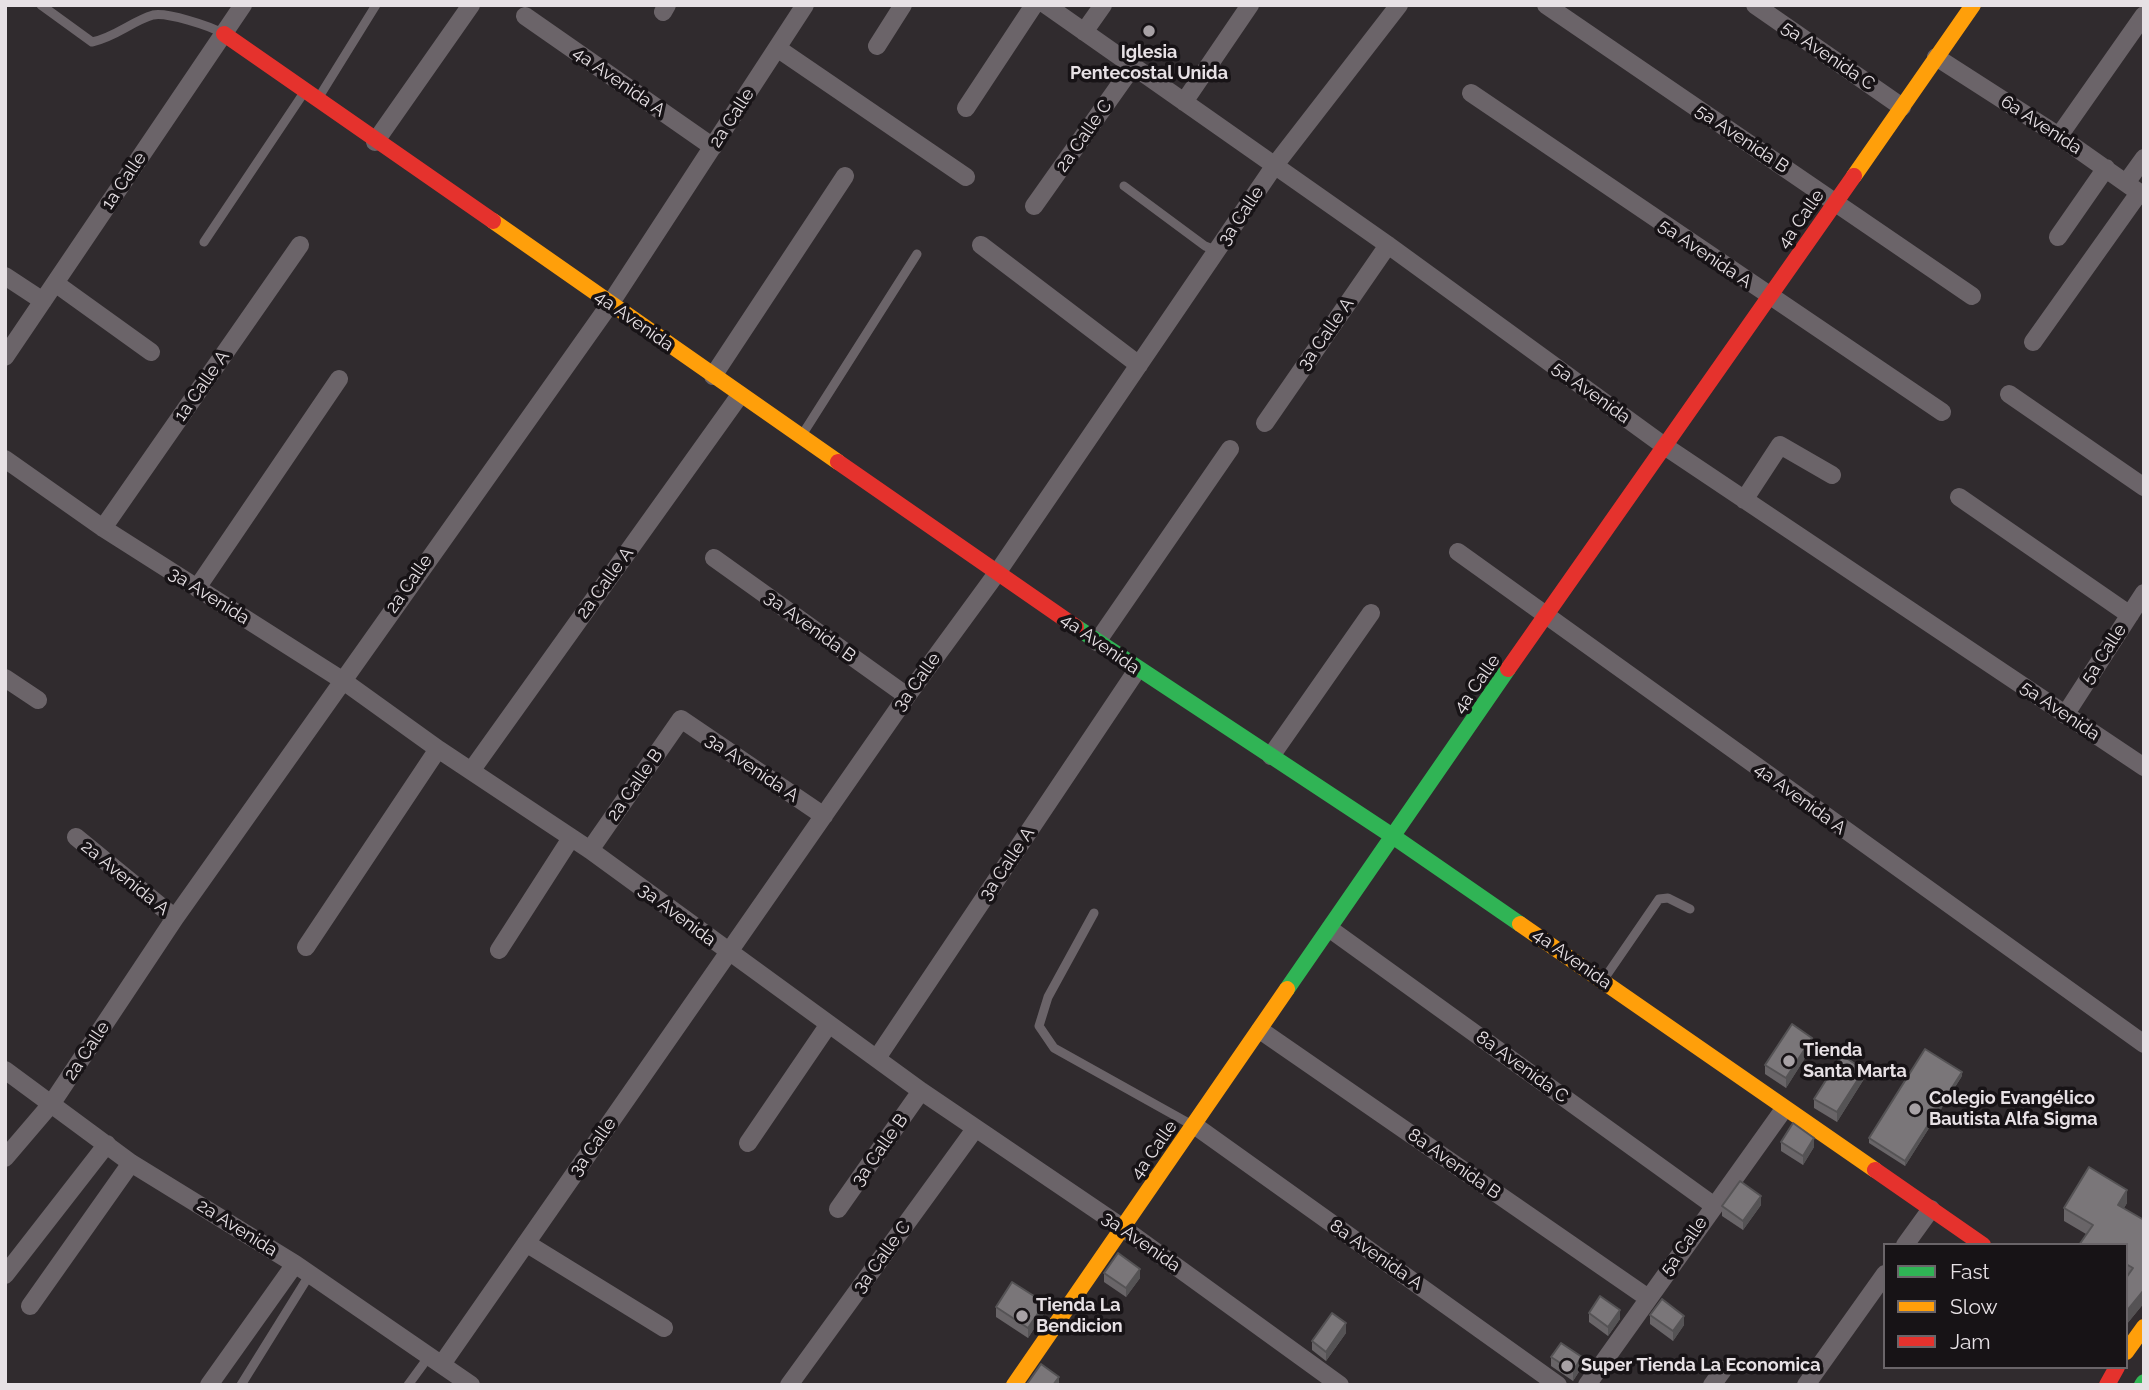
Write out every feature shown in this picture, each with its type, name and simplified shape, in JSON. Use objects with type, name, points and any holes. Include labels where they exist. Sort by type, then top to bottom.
[{"type":"street","name":"1a Calle","points":[[5,357],[243,5]]},
{"type":"street","points":[[375,142],[471,5]]},
{"type":"street","name":"2a Calle","points":[[5,1158],[52,1103],[175,918],[610,304],[805,5]]},
{"type":"street","points":[[877,46],[903,5]]},
{"type":"street","points":[[966,108],[1034,5]]},
{"type":"street","name":"5a Avenida","points":[[1046,5],[1388,245],[1663,445],[2144,767]]},
{"type":"street","points":[[1084,32],[1103,5]]},
{"type":"street","points":[[1184,102],[1250,5]]},
{"type":"street","name":"3a Calle","points":[[436,1359],[526,1243],[730,954],[907,696],[997,572],[1275,165],[1399,5]]},
{"type":"street","name":"5a Avenida B","points":[[1546,5],[1972,296]]},
{"type":"street","name":"5a Avenida C","points":[[1755,5],[1902,107]]},
{"type":"street","name":"4a Calle","points":[[1014,1385],[1663,445],[1902,107],[1969,6]]},
{"type":"street","points":[[2059,136],[2144,15]]},
{"type":"street","name":"4a Avenida A","points":[[525,16],[713,147]]},
{"type":"street","name":"4a Avenida","points":[[224,34],[310,97],[1137,670],[1394,837],[1980,1243]]},
{"type":"street","points":[[777,48],[966,177]]},
{"type":"street","name":"6a Avenida","points":[[1936,57],[2059,136],[2136,191]]},
{"type":"street","name":"2a Calle C","points":[[1034,206],[1133,66]]},
{"type":"street","name":"5a Avenida A","points":[[1471,93],[1769,298],[1942,412]]},
{"type":"street","points":[[2033,342],[2136,191],[2144,158]]},
{"type":"street","points":[[2058,237],[2106,168]]},
{"type":"street","points":[[713,376],[845,176]]},
{"type":"street","name":"1a Calle A","points":[[103,528],[300,245]]},
{"type":"street","points":[[981,245],[1139,365]]},
{"type":"street","name":"3a Calle A","points":[[1265,423],[1388,245]]},
{"type":"street","points":[[5,276],[43,301]]},
{"type":"street","points":[[55,283],[151,352]]},
{"type":"street","points":[[197,588],[339,379]]},
{"type":"street","points":[[2009,394],[2144,487]]},
{"type":"street","name":"2a Calle A","points":[[471,771],[740,395]]},
{"type":"street","points":[[1744,500],[1780,445],[1832,475]]},
{"type":"street","points":[[1097,642],[1230,449]]},
{"type":"street","name":"3a Avenida","points":[[5,459],[103,528],[342,680],[438,749],[590,850],[921,1091],[1123,1228],[1340,1385]]},
{"type":"street","points":[[1959,497],[2130,615]]},
{"type":"street","name":"4a Avenida A","points":[[1458,552],[2144,1044]]},
{"type":"street","name":"3a Avenida B","points":[[714,558],[907,696]]},
{"type":"street","name":"5a Calle","points":[[2065,715],[2144,593]]},
{"type":"street","points":[[1271,756],[1371,613]]},
{"type":"street","name":"3a Calle A","points":[[877,1058],[1137,670]]},
{"type":"street","points":[[5,678],[38,700]]},
{"type":"street","name":"3a Avenida A","points":[[681,719],[824,816]]},
{"type":"street","name":"2a Calle B","points":[[590,850],[681,719]]},
{"type":"street","points":[[306,947],[438,749]]},
{"type":"street","name":"2a Avenida A","points":[[76,837],[175,918]]},
{"type":"street","points":[[499,950],[571,838]]},
{"type":"street","name":"8a Avenida C","points":[[1330,929],[1713,1205]]},
{"type":"street","points":[[748,1143],[829,1024]]},
{"type":"street","name":"8a Avenida B","points":[[1260,1030],[1648,1298]]},
{"type":"street","name":"2a Avenida","points":[[5,1070],[131,1163],[295,1264],[471,1385]]},
{"type":"street","name":"3a Calle B","points":[[838,1209],[921,1091]]},
{"type":"street","name":"5a Calle","points":[[1587,1385],[1784,1109]]},
{"type":"street","name":"8a Avenida A","points":[[1194,1125],[1558,1385]]},
{"type":"street","name":"3a Calle C","points":[[789,1385],[975,1129]]},
{"type":"street","points":[[5,1275],[107,1144]]},
{"type":"street","points":[[30,1306],[131,1163]]},
{"type":"street","points":[[1906,1243],[1931,1209]]},
{"type":"street","points":[[526,1243],[664,1328]]},
{"type":"street","points":[[209,1385],[295,1264]]},
{"type":"street","points":[[1806,1385],[1883,1277]]},
{"type":"street","points":[[2128,1346],[2144,1327]]},
{"type":"street","points":[[2108,1385],[2116,1369]]},
{"type":"lane","points":[[41,5],[92,42],[112,37],[155,14],[209,25],[224,34]]},
{"type":"lane","points":[[204,242],[376,5]]},
{"type":"lane","points":[[1124,186],[1205,246],[1218,251]]},
{"type":"lane","points":[[801,437],[917,254]]},
{"type":"lane","points":[[1603,980],[1659,899],[1668,898],[1690,909]]},
{"type":"lane","points":[[1094,913],[1048,997],[1038,1027],[1054,1048],[1194,1125]]},
{"type":"lane","points":[[241,1385],[310,1274]]},
{"type":"lane","points":[[408,1385],[436,1359]]},
{"type":"building","name":"Tienda Santa Marta","points":[[1792,1024],[1812,1038],[1786,1078],[1765,1065]]},
{"type":"building","name":"Colegio Evangélico Bautista Alfa Sigma","points":[[1925,1049],[1962,1072],[1905,1161],[1869,1138]]},
{"type":"building","points":[[1842,1055],[1864,1070],[1837,1112],[1814,1099]]},
{"type":"building","points":[[1793,1123],[1814,1138],[1803,1156],[1781,1142]]},
{"type":"building","points":[[2089,1167],[2127,1190],[2118,1205],[2144,1220],[2144,1290],[2128,1310],[2128,1275],[2133,1268],[2128,1265],[2128,1243],[2080,1243],[2093,1225],[2064,1208]]},
{"type":"building","points":[[1740,1181],[1761,1196],[1743,1221],[1722,1206]]},
{"type":"building","points":[[1118,1253],[1140,1269],[1126,1288],[1104,1273]]},
{"type":"building","points":[[1012,1282],[1045,1303],[1028,1328],[996,1307]]},
{"type":"building","points":[[1600,1296],[1620,1310],[1608,1327],[1589,1313]]},
{"type":"building","points":[[1662,1299],[1684,1316],[1673,1331],[1650,1315]]},
{"type":"building","points":[[1332,1313],[1346,1323],[1326,1352],[1312,1341]]},
{"type":"building","points":[[1561,1343],[1582,1357],[1573,1371],[1551,1357]]},
{"type":"building","points":[[1041,1364],[1059,1377],[1053,1385],[1028,1385],[1027,1384]]},
{"type":"traffic: fast","points":[[1076,627],[1394,837],[1520,924]]},
{"type":"traffic: fast","points":[[1287,989],[1508,669]]},
{"type":"traffic: slow","points":[[1854,176],[1973,5]]},
{"type":"traffic: slow","points":[[493,221],[838,462]]},
{"type":"traffic: slow","points":[[1520,924],[1875,1170]]},
{"type":"traffic: slow","points":[[1014,1385],[1287,989]]},
{"type":"traffic: slow","points":[[2128,1349],[2144,1327]]},
{"type":"traffic: jam","points":[[224,34],[493,221]]},
{"type":"traffic: jam","points":[[1508,669],[1854,176]]},
{"type":"traffic: jam","points":[[838,462],[1076,627]]},
{"type":"traffic: jam","points":[[1875,1170],[1980,1243]]},
{"type":"traffic: jam","points":[[2107,1385],[2116,1369]]},
{"type":"place","name":"Iglesia Pentecostal Unida","points":[[1149,31]]},
{"type":"place","name":"Tienda Santa Marta","points":[[1789,1061]]},
{"type":"place","name":"Colegio Evangélico Bautista Alfa Sigma","points":[[1915,1109]]},
{"type":"place","name":"Tienda La Bendicion","points":[[1022,1316]]},
{"type":"place","name":"Super Tienda La Economica","points":[[1567,1366]]}]
